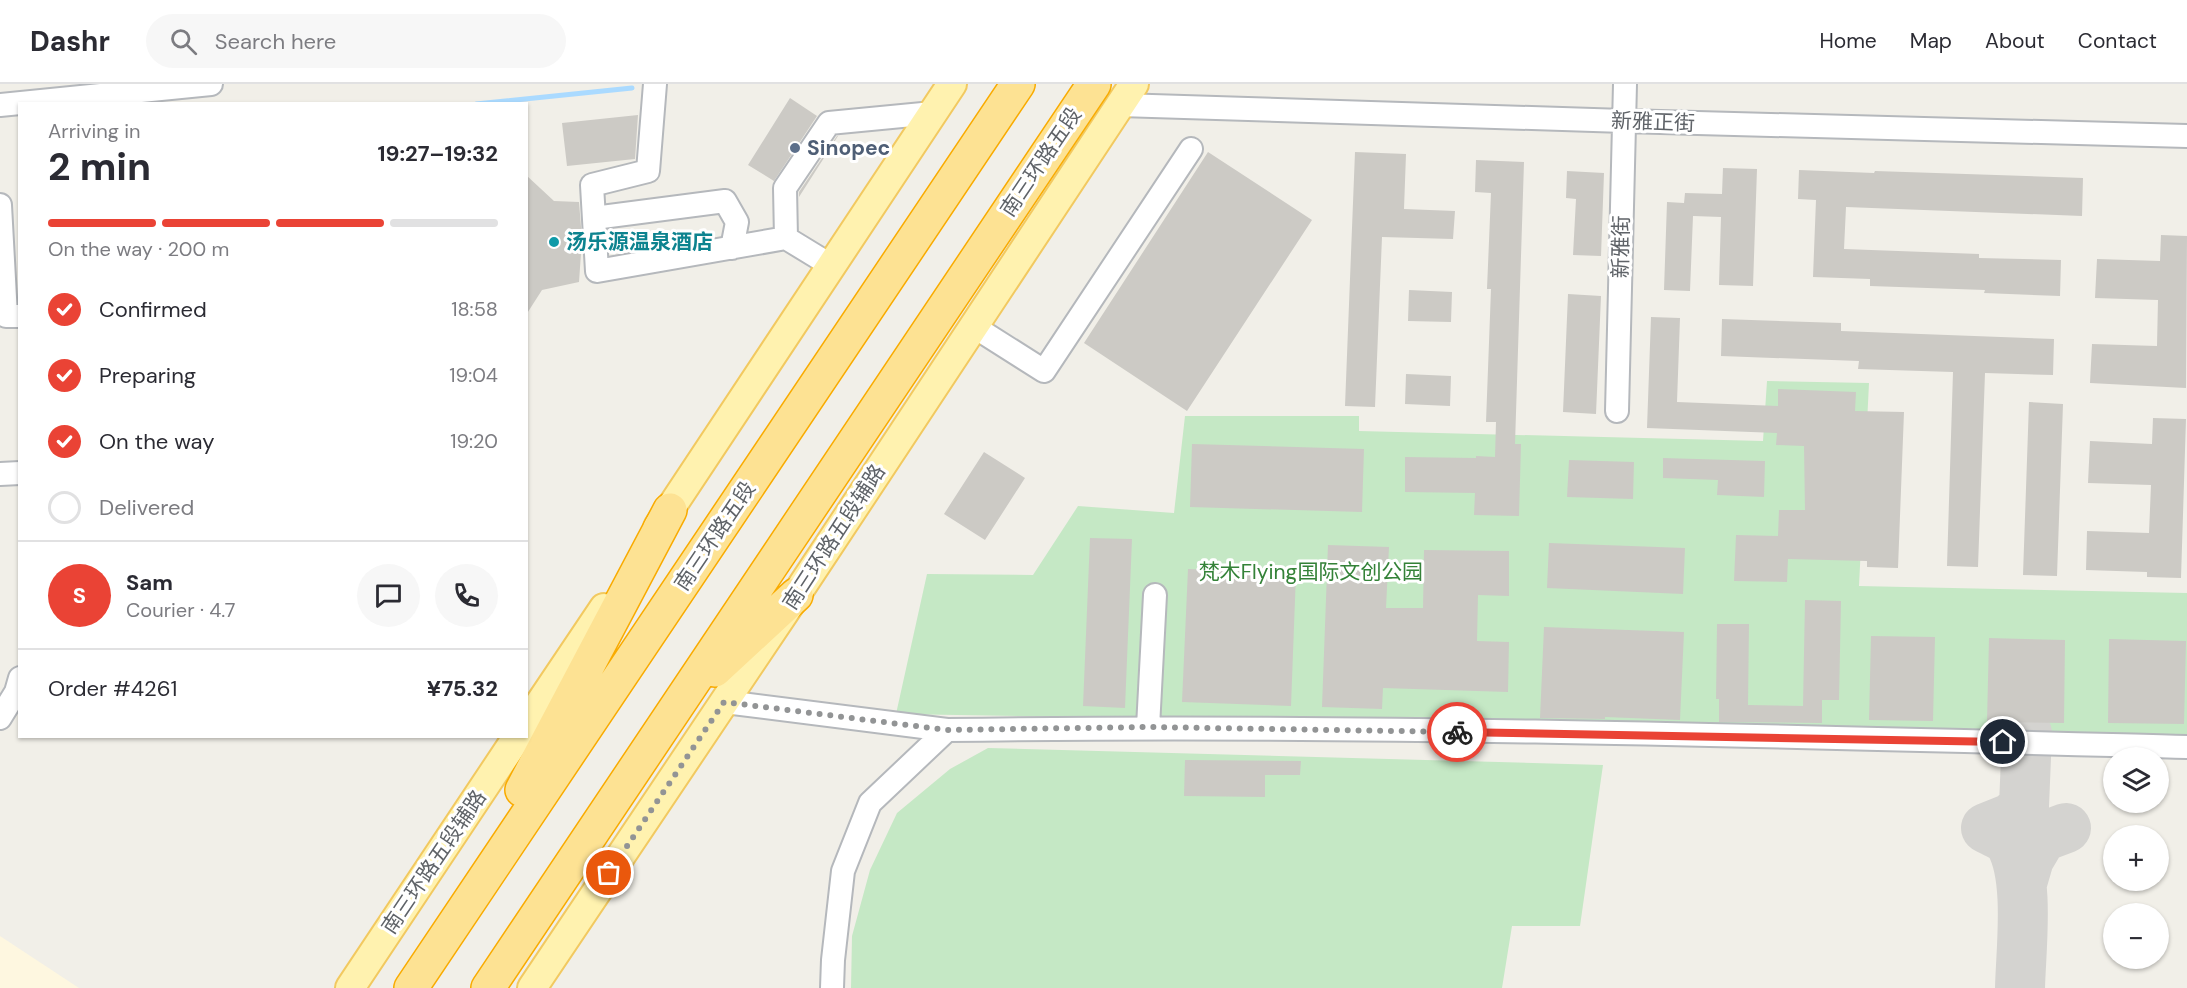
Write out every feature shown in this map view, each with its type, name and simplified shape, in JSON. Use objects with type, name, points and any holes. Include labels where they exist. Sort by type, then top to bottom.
[{"type":"highway","name":"南三环路五段","points":[[411,988],[1018,84]]},
{"type":"highway","name":"南三环路五段","points":[[488,988],[1094,84]]},
{"type":"highway","points":[[441,943],[670,510]]},
{"type":"highway","points":[[676,705],[796,595]]},
{"type":"main road","points":[[528,721],[952,84]]},
{"type":"main road","name":"南三环路五段辅路","points":[[532,988],[796,595],[1127,94]]},
{"type":"main road","name":"南三环路五段辅路","points":[[350,988],[517,738]]},
{"type":"street","points":[[0,105],[58,95],[211,84]]},
{"type":"street","points":[[655,84],[648,171],[592,185],[597,271],[786,238],[832,266]]},
{"type":"street","name":"新雅街","points":[[1617,411],[1625,84]]},
{"type":"street","name":"新雅正街","points":[[1127,94],[1624,122],[2187,136]]},
{"type":"street","points":[[786,238],[784,188],[829,123],[933,113]]},
{"type":"street","points":[[973,326],[1044,371],[1191,149]]},
{"type":"street","points":[[594,218],[725,201],[737,222],[732,248]]},
{"type":"street","points":[[0,205],[6,316],[18,316]]},
{"type":"street","points":[[0,474],[18,473]]},
{"type":"street","points":[[1148,727],[1155,595]]},
{"type":"street","points":[[0,718],[18,685]]},
{"type":"street","points":[[724,702],[947,730],[1148,727],[1824,738],[2187,747]]},
{"type":"street","points":[[832,988],[843,871],[870,802],[947,730]]},
{"type":"shaded area","points":[[0,936],[79,988],[0,988]]},
{"type":"green space","name":"梵木Flying国际文创公园","points":[[1767,381],[1869,383],[1859,586],[2187,593],[2187,736],[896,714],[927,574],[1033,575],[1078,506],[1174,513],[1185,416],[1359,416],[1359,431],[1763,441]]},
{"type":"green space","points":[[988,748],[1603,765],[1580,926],[1512,926],[1502,988],[851,988],[852,936],[870,870],[897,813],[950,769]]},
{"type":"building","points":[[790,98],[817,116],[774,181],[748,165]]},
{"type":"building","points":[[638,115],[635,159],[567,166],[562,123]]},
{"type":"building","points":[[838,136],[799,197],[799,192]]},
{"type":"building","points":[[1208,152],[1312,220],[1187,411],[1084,343]]},
{"type":"building","points":[[1355,152],[1406,154],[1404,209],[1455,211],[1453,239],[1382,237],[1375,407],[1345,406]]},
{"type":"building","points":[[1476,160],[1524,162],[1515,444],[1521,444],[1519,516],[1474,515],[1475,493],[1405,492],[1405,457],[1495,457],[1496,422],[1486,422],[1491,289],[1487,289],[1491,193],[1475,192]]},
{"type":"building","points":[[1723,168],[1757,169],[1753,286],[1719,285],[1721,217],[1693,216],[1690,291],[1664,290],[1667,202],[1684,203],[1685,193],[1722,194]]},
{"type":"building","points":[[1799,170],[2083,178],[2082,216],[1846,207],[1844,249],[1979,254],[1979,258],[2061,260],[2060,296],[1984,293],[1985,290],[1870,286],[1870,279],[1813,277],[1816,200],[1798,199]]},
{"type":"building","points":[[1567,171],[1604,173],[1601,256],[1573,255],[1576,199],[1566,198]]},
{"type":"building","name":"汤乐源温泉酒店","points":[[528,177],[554,201],[579,202],[582,239],[579,282],[542,290],[528,312]]},
{"type":"building","points":[[2161,235],[2187,236],[2186,388],[2090,383],[2092,344],[2157,346],[2158,300],[2095,298],[2097,259],[2160,261]]},
{"type":"building","points":[[1409,290],[1452,292],[1451,322],[1408,321]]},
{"type":"building","points":[[1568,294],[1601,296],[1596,414],[1563,412]]},
{"type":"building","points":[[1651,317],[1680,318],[1677,402],[1778,406],[1778,389],[1856,392],[1855,411],[1904,412],[1898,568],[1867,567],[1867,561],[1788,559],[1787,582],[1734,581],[1736,535],[1778,536],[1779,510],[1805,510],[1804,446],[1776,445],[1777,433],[1647,428]]},
{"type":"building","points":[[1722,319],[1841,323],[1841,331],[2054,339],[2053,375],[1985,373],[1978,567],[1947,566],[1953,372],[1858,369],[1859,361],[1721,356]]},
{"type":"building","points":[[1406,374],[1451,376],[1450,406],[1405,404]]},
{"type":"building","points":[[2029,402],[2063,404],[2057,576],[2023,575]]},
{"type":"building","points":[[2153,418],[2186,419],[2181,578],[2147,577],[2147,572],[2086,570],[2087,531],[2149,533],[2151,485],[2088,483],[2090,441],[2152,444]]},
{"type":"building","points":[[1192,444],[1364,449],[1362,512],[1190,507]]},
{"type":"building","points":[[984,452],[1025,478],[985,540],[944,514]]},
{"type":"building","points":[[1663,458],[1765,461],[1764,497],[1717,495],[1718,480],[1663,478]]},
{"type":"building","points":[[1569,460],[1634,462],[1633,499],[1567,497]]},
{"type":"building","points":[[1090,538],[1132,539],[1125,708],[1083,706]]},
{"type":"building","points":[[1549,543],[1685,548],[1683,594],[1547,588]]},
{"type":"building","points":[[1328,545],[1389,547],[1386,608],[1423,608],[1424,550],[1509,551],[1509,596],[1478,595],[1477,641],[1509,642],[1508,692],[1383,688],[1382,709],[1322,707]]},
{"type":"building","points":[[1188,569],[1296,573],[1291,706],[1182,702]]},
{"type":"building","points":[[1805,600],[1841,601],[1839,700],[1822,700],[1822,723],[1719,722],[1719,699],[1716,699],[1717,624],[1749,624],[1748,705],[1803,706]]},
{"type":"building","points":[[1544,627],[1684,632],[1680,720],[1605,717],[1605,719],[1540,718]]},
{"type":"building","points":[[1871,636],[1935,637],[1933,721],[1869,720]]},
{"type":"building","points":[[1989,638],[2065,640],[2064,723],[1987,722]]},
{"type":"building","points":[[2109,639],[2186,641],[2184,724],[2108,723]]},
{"type":"building","points":[[1185,760],[1301,761],[1300,775],[1265,775],[1265,797],[1184,796]]},
{"type":"waterway","points":[[496,102],[632,88]]},
{"type":"taxiway","points":[[1986,828],[2011,818],[2024,806],[2027,733]]},
{"type":"taxiway","points":[[1986,828],[2010,843],[2020,875],[2023,914],[2020,988]]},
{"type":"taxiway","points":[[2022,883],[2029,859],[2042,837],[2066,828]]},
{"type":"way so far","points":[[609,873],[724,702],[947,730],[1148,727],[1457,732]]},
{"type":"place","name":"Sinopec","points":[[795,148]]},
{"type":"place","name":"汤乐源温泉酒店","points":[[554,242]]},
{"type":"route","points":[[1457,732],[2003,742]]}]
